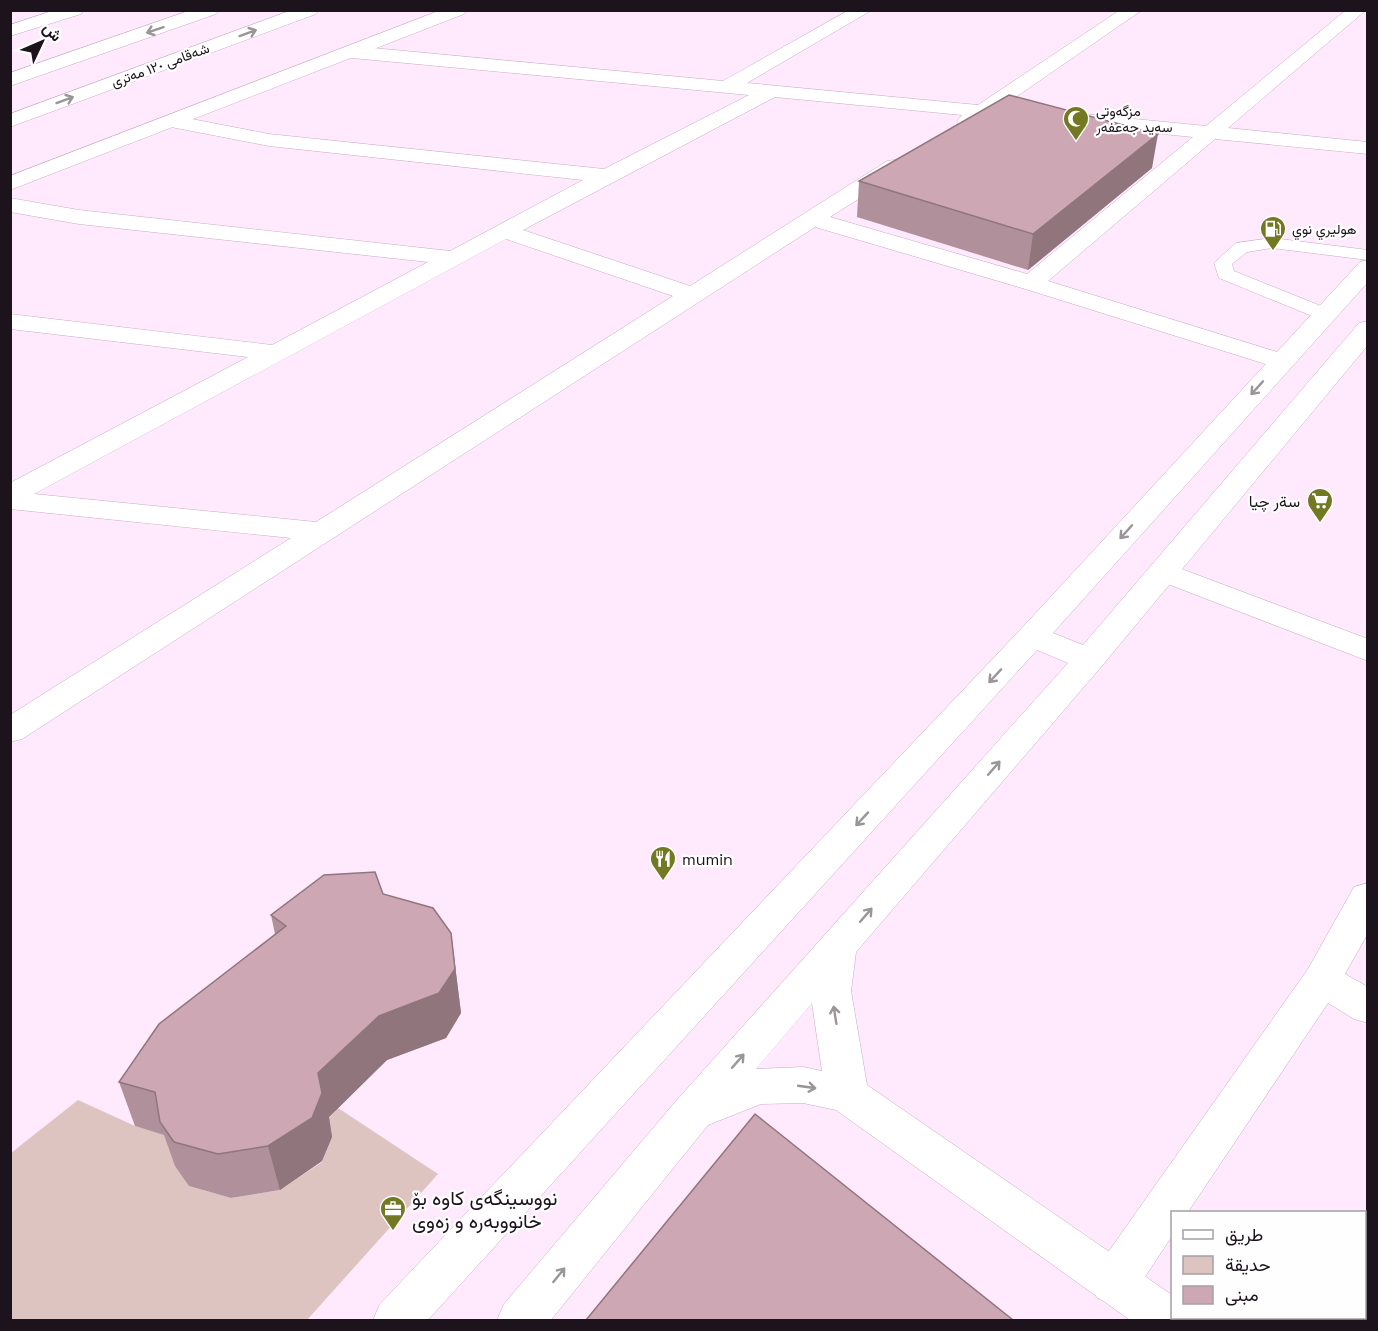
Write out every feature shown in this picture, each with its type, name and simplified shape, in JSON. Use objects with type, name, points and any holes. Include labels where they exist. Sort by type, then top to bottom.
[{"type":"main road","points":[[10,31],[75,10]]},
{"type":"main road","points":[[10,80],[210,10]]},
{"type":"main road","name":"شەقامی ١٢٠ مەتری","points":[[10,120],[310,10]]},
{"type":"main road","points":[[10,184],[458,10]]},
{"type":"main road","points":[[726,87],[863,10]]},
{"type":"main road","points":[[946,133],[996,112],[1133,10]]},
{"type":"main road","points":[[1031,283],[1357,10]]},
{"type":"main road","points":[[352,52],[996,112]]},
{"type":"main road","points":[[10,497],[607,176],[772,91]]},
{"type":"main road","points":[[1053,117],[1368,148]]},
{"type":"main road","points":[[171,121],[269,140],[607,176]]},
{"type":"main road","points":[[10,731],[917,152]]},
{"type":"main road","points":[[10,205],[79,217],[454,258]]},
{"type":"main road","points":[[812,219],[1031,283],[1281,361]]},
{"type":"main road","points":[[504,231],[693,295]]},
{"type":"main road","points":[[397,1320],[1032,636],[1368,267]]},
{"type":"main road","points":[[10,321],[277,353]]},
{"type":"main road","points":[[521,1320],[691,1114],[1089,660],[1368,328]]},
{"type":"main road","points":[[10,497],[323,532]]},
{"type":"main road","points":[[1163,571],[1368,651]]},
{"type":"main road","points":[[1032,636],[1089,660]]},
{"type":"main road","points":[[10,705],[44,710]]},
{"type":"main road","points":[[1114,1282],[1322,980],[1368,897]]},
{"type":"main road","points":[[837,948],[831,992],[847,1094]]},
{"type":"main road","points":[[1322,980],[1368,1007]]},
{"type":"main road","points":[[691,1114],[759,1086],[802,1085],[847,1094],[1114,1282],[1155,1316]]},
{"type":"lane","points":[[1324,314],[1226,274],[1223,263],[1242,247],[1272,243],[1368,255]]},
{"type":"green space","points":[[78,1100],[135,1126],[169,1136],[189,1186],[231,1198],[280,1190],[322,1162],[332,1137],[329,1118],[338,1108],[438,1174],[307,1320],[11,1320],[11,1153]]},
{"type":"building","points":[[1009,95],[1158,134],[1033,234],[859,181]]},
{"type":"building","points":[[375,872],[383,894],[433,908],[451,933],[455,969],[439,993],[379,1016],[318,1073],[322,1093],[312,1118],[268,1146],[218,1154],[174,1142],[160,1122],[155,1092],[119,1082],[159,1024],[286,926],[271,915],[324,875]]},
{"type":"building","points":[[755,1114],[1013,1320],[586,1320]]},
{"type":"place","name":"مزگەوتی سەید جەعفەر","points":[[1076,142]]},
{"type":"place","name":"هوليري نوي","points":[[1273,252]]},
{"type":"place","name":"سةر چيا","points":[[1320,524]]},
{"type":"place","name":"mumin","points":[[663,882]]},
{"type":"place","name":"نووسینگەی کاوە بۆ خانووبەرە و زەوی","points":[[393,1232]]}]
